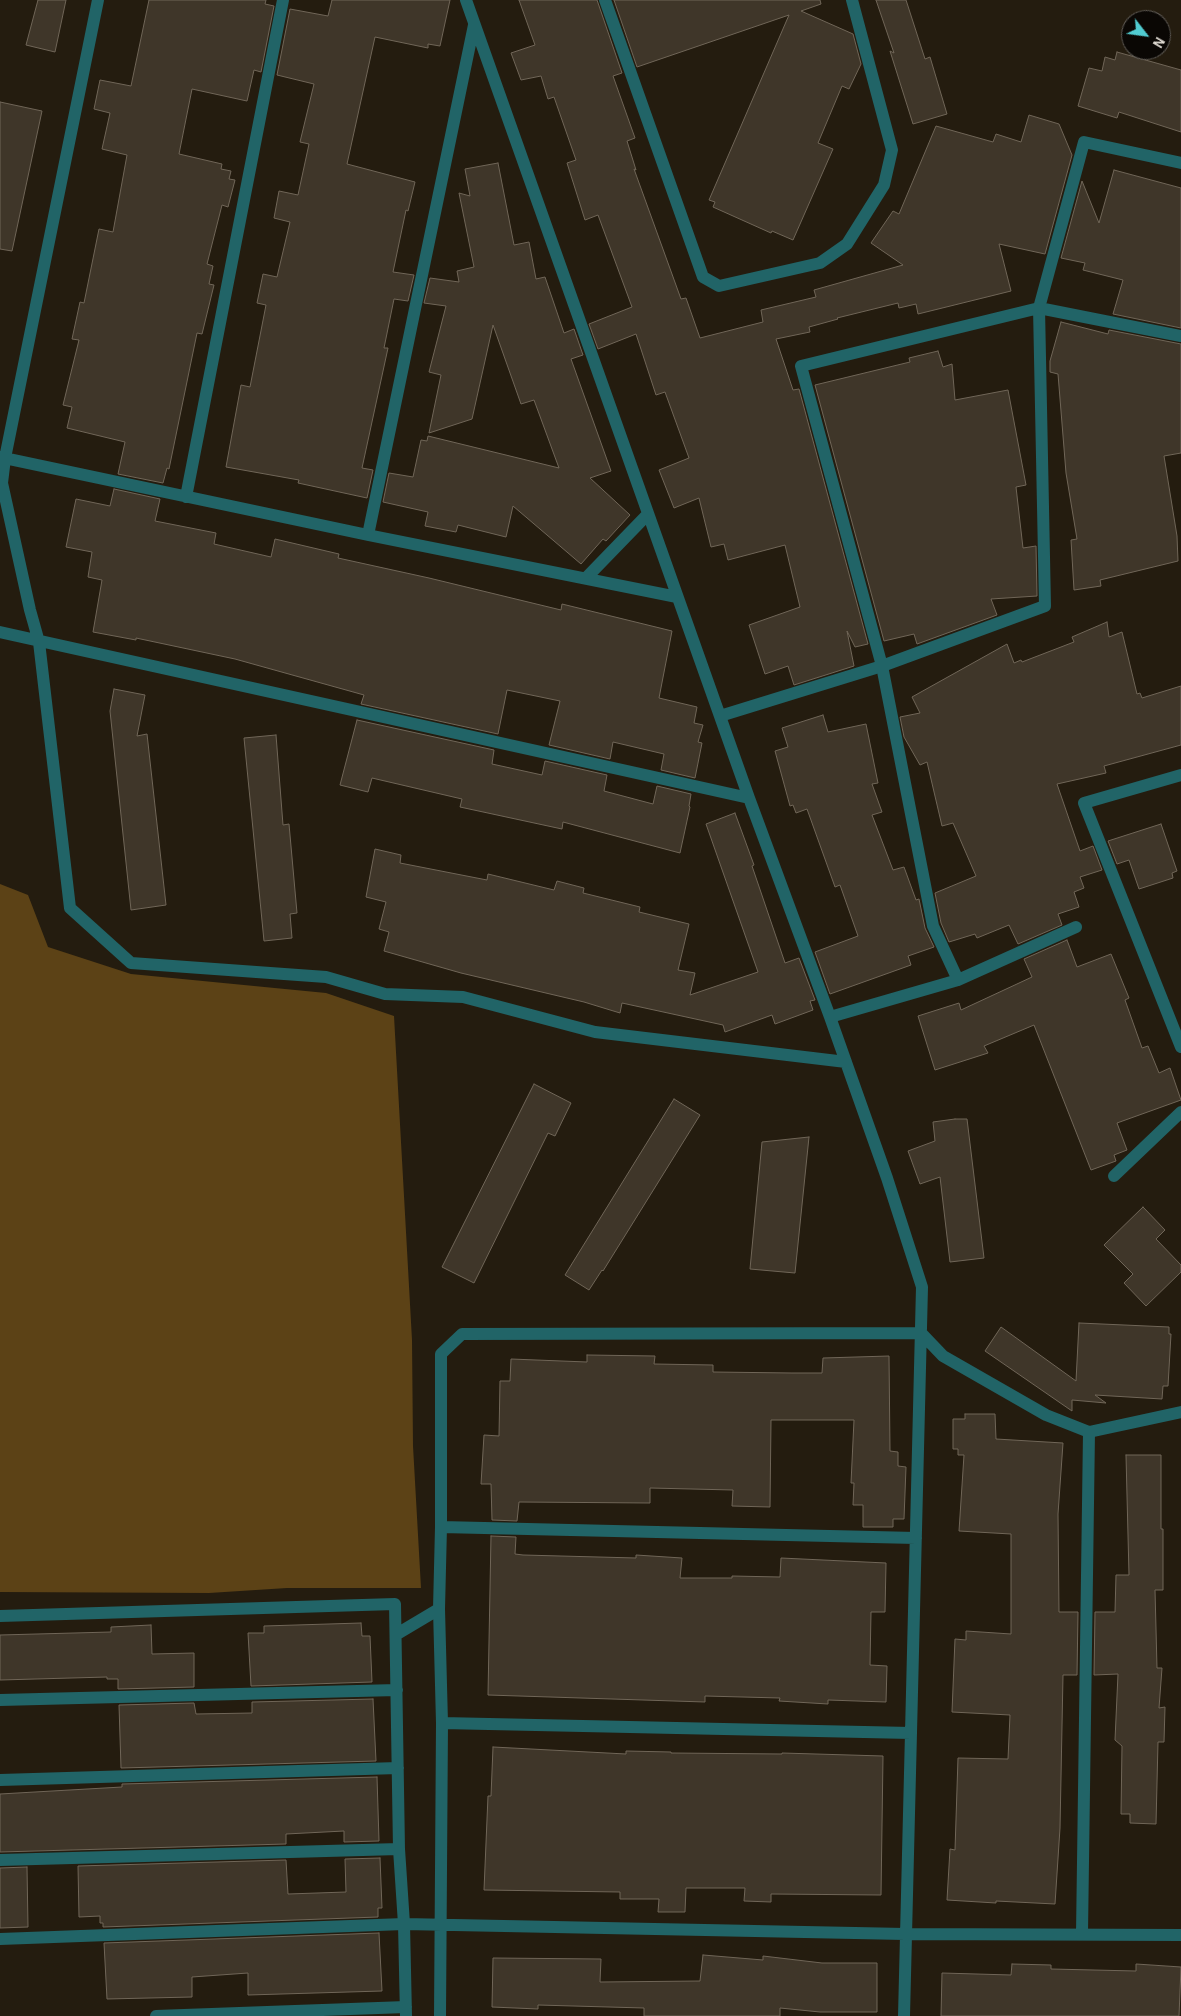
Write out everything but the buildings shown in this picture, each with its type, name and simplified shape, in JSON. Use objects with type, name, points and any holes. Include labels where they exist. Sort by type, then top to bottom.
[{"type":"street","points":[[98,0],[3,458],[2,483],[30,610],[40,642],[70,908],[131,963],[326,976],[385,994],[463,997],[595,1032],[846,1062]]},
{"type":"street","points":[[186,497],[283,0]]},
{"type":"street","points":[[466,0],[749,798],[846,1062],[887,1178],[922,1287],[904,2016]]},
{"type":"street","points":[[605,0],[703,277],[719,286],[820,264],[847,244],[884,186],[892,150],[852,0]]},
{"type":"street","points":[[368,535],[474,25]]},
{"type":"street","points":[[720,716],[882,666],[1045,606],[1039,308],[1084,142],[1181,164]]},
{"type":"street","points":[[958,980],[933,926],[882,666],[801,366],[1039,308],[1181,336]]},
{"type":"street","points":[[3,458],[368,535],[677,596]]},
{"type":"street","points":[[586,578],[648,514]]},
{"type":"street","points":[[0,632],[749,798]]},
{"type":"street","points":[[1181,775],[1084,803],[1181,1047]]},
{"type":"street","points":[[830,1017],[958,980],[1076,928]]},
{"type":"street","points":[[1114,1176],[1181,1112]]},
{"type":"street","points":[[440,2016],[442,1723],[438,1609],[441,1527],[441,1354],[462,1334],[921,1333],[943,1356],[1046,1415],[1089,1432],[1181,1412]]},
{"type":"street","points":[[1082,1934],[1089,1432]]},
{"type":"street","points":[[441,1527],[916,1538]]},
{"type":"street","points":[[0,1616],[395,1604],[397,1634],[399,1849],[404,1924],[406,2012],[156,2016]]},
{"type":"street","points":[[397,1634],[438,1609]]},
{"type":"street","points":[[0,1700],[397,1690]]},
{"type":"street","points":[[442,1723],[911,1733]]},
{"type":"street","points":[[0,1780],[398,1768]]},
{"type":"street","points":[[0,1860],[399,1849]]},
{"type":"street","points":[[0,1938],[404,1924],[905,1934],[1181,1935]]},
{"type":"shaded area","points":[[0,884],[28,895],[48,947],[131,974],[326,993],[394,1016],[412,1340],[413,1446],[421,1588],[287,1588],[209,1593],[0,1592]]}]
